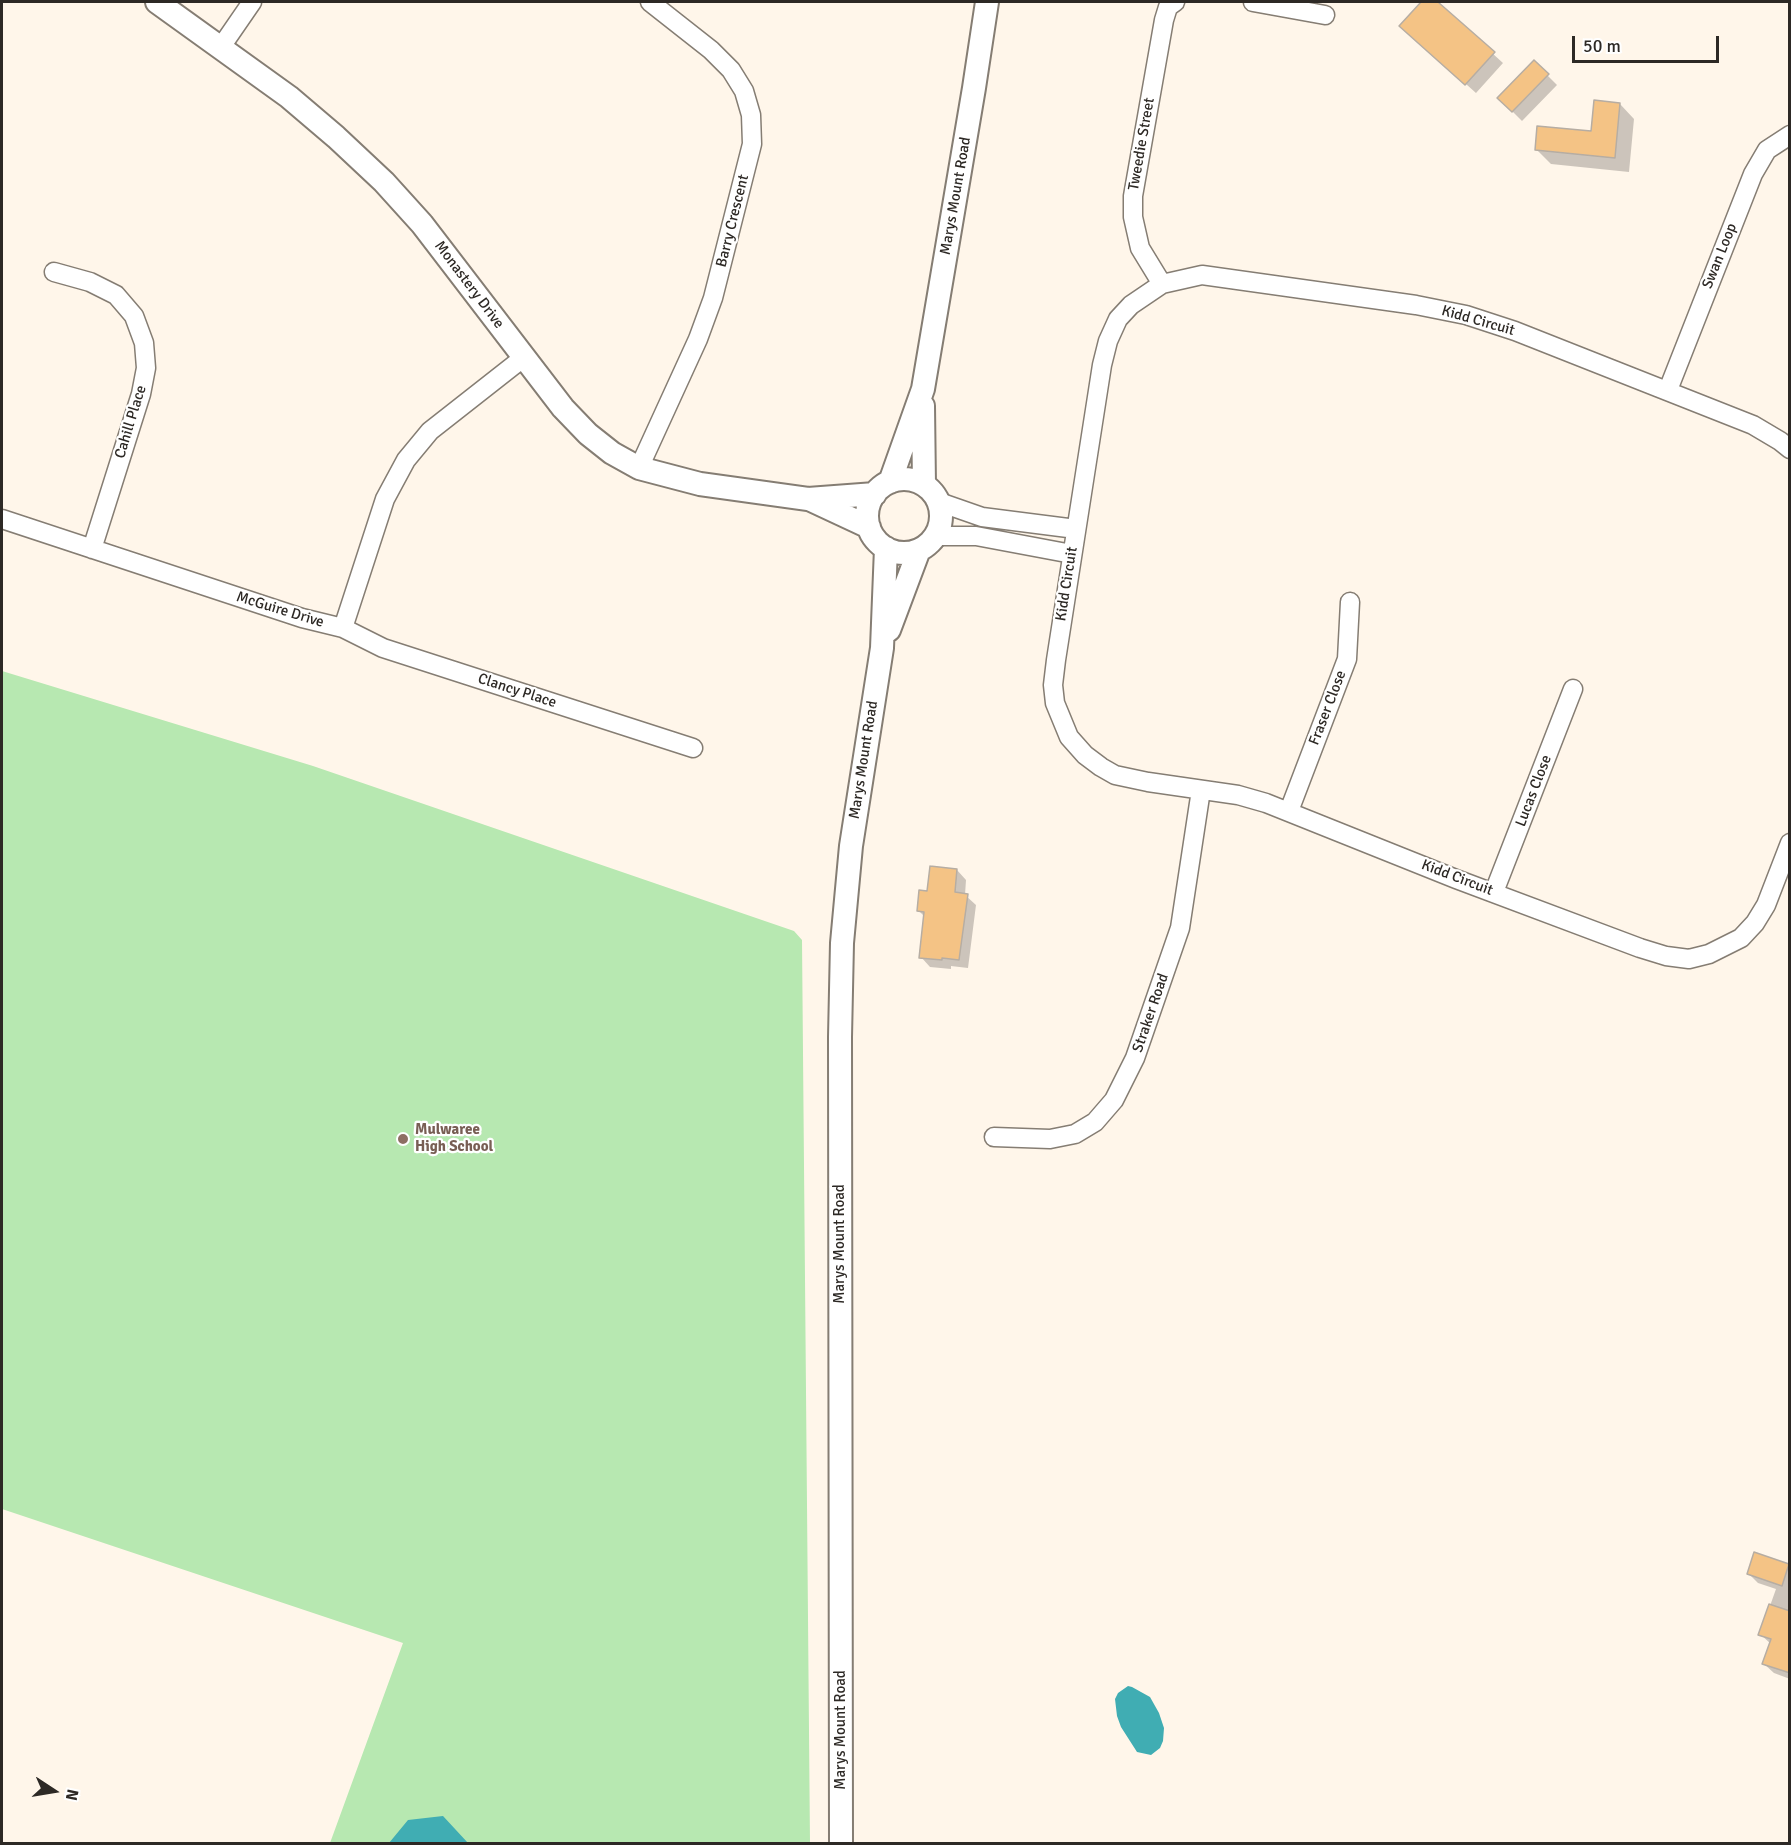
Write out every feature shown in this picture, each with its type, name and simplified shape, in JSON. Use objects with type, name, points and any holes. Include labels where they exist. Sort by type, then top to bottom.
[{"type":"street","name":"Monastery Drive","points":[[157,2],[289,97],[384,182],[443,251],[562,408],[588,434],[612,453],[639,468],[700,484],[808,499],[883,488]]},
{"type":"street","points":[[221,47],[252,2]]},
{"type":"street","name":"Barry Crescent","points":[[639,468],[698,339],[713,298],[752,144],[751,115],[744,91],[731,70],[711,50],[650,2]]},
{"type":"street","name":"Marys Mount Road","points":[[924,485],[923,389],[987,2]]},
{"type":"street","name":"Tweedie Street","points":[[1162,284],[1137,241],[1132,196],[1164,20],[1168,7],[1175,2]]},
{"type":"street","points":[[1253,2],[1325,15]]},
{"type":"street","name":"Swan Loop","points":[[1668,390],[1752,174],[1767,150],[1790,135]]},
{"type":"street","name":"Cahill Place","points":[[54,272],[90,282],[116,295],[134,316],[144,342],[146,368],[141,394],[92,549]]},
{"type":"street","name":"Kidd Circuit","points":[[1790,449],[1753,424],[1515,331],[1466,315],[1416,305],[1202,275],[1162,284],[1131,305],[1118,318],[1108,340],[1102,365],[1053,685],[1055,703],[1070,737],[1085,755],[1115,775],[1238,795],[1288,811],[1494,892],[1666,956],[1689,959],[1724,947],[1741,938],[1755,923],[1766,905],[1790,843]]},
{"type":"street","name":"McGuire Drive","points":[[2,519],[302,618],[344,628],[385,499],[406,460],[430,431],[523,358]]},
{"type":"street","name":"Marys Mount Road","points":[[883,488],[923,389]]},
{"type":"street","points":[[927,543],[940,525],[939,502],[932,492],[913,480],[902,479],[883,488],[869,504],[867,516],[869,527],[873,536],[886,548],[897,552],[908,553],[927,543],[976,536],[1072,554]]},
{"type":"street","name":"Monastery Drive","points":[[808,499],[869,527]]},
{"type":"street","points":[[939,502],[982,516],[1076,529]]},
{"type":"street","name":"Marys Mount Road","points":[[882,648],[927,543]]},
{"type":"street","name":"Marys Mount Road","points":[[841,1844],[840,1037],[842,943],[851,846],[882,648],[886,548]]},
{"type":"street","name":"Fraser Close","points":[[1288,811],[1347,659],[1350,602]]},
{"type":"street","name":"Clancy Place","points":[[344,628],[383,648],[693,748]]},
{"type":"street","name":"Lucas Close","points":[[1494,892],[1572,689]]},
{"type":"street","name":"Straker Road","points":[[994,1137],[1050,1139],[1075,1134],[1095,1122],[1114,1101],[1135,1058],[1180,928],[1201,790]]},
{"type":"green space","name":"Mulwaree High School","points":[[2,671],[313,766],[794,931],[802,940],[810,1843],[330,1843],[403,1643],[2,1509]]},
{"type":"water","points":[[1128,1686],[1150,1697],[1164,1728],[1160,1748],[1151,1755],[1137,1752],[1121,1727],[1117,1716],[1115,1699],[1118,1693]]},
{"type":"water","points":[[443,1816],[468,1843],[389,1843],[408,1820]]},
{"type":"building","points":[[1421,2],[1438,2],[1495,52],[1465,85],[1399,26]]},
{"type":"building","points":[[1534,60],[1549,74],[1512,112],[1497,98]]},
{"type":"building","points":[[1594,100],[1620,103],[1615,158],[1535,150],[1537,126],[1591,131]]},
{"type":"building","points":[[930,866],[957,869],[955,892],[968,894],[959,960],[919,958],[924,912],[917,911],[919,890],[927,891]]},
{"type":"building","points":[[1754,1552],[1789,1564],[1782,1586],[1747,1574]]},
{"type":"building","points":[[1769,1604],[1790,1611],[1790,1673],[1762,1664],[1771,1639],[1758,1635]]},
{"type":"place","name":"Mulwaree High School","points":[[403,1139]]}]
